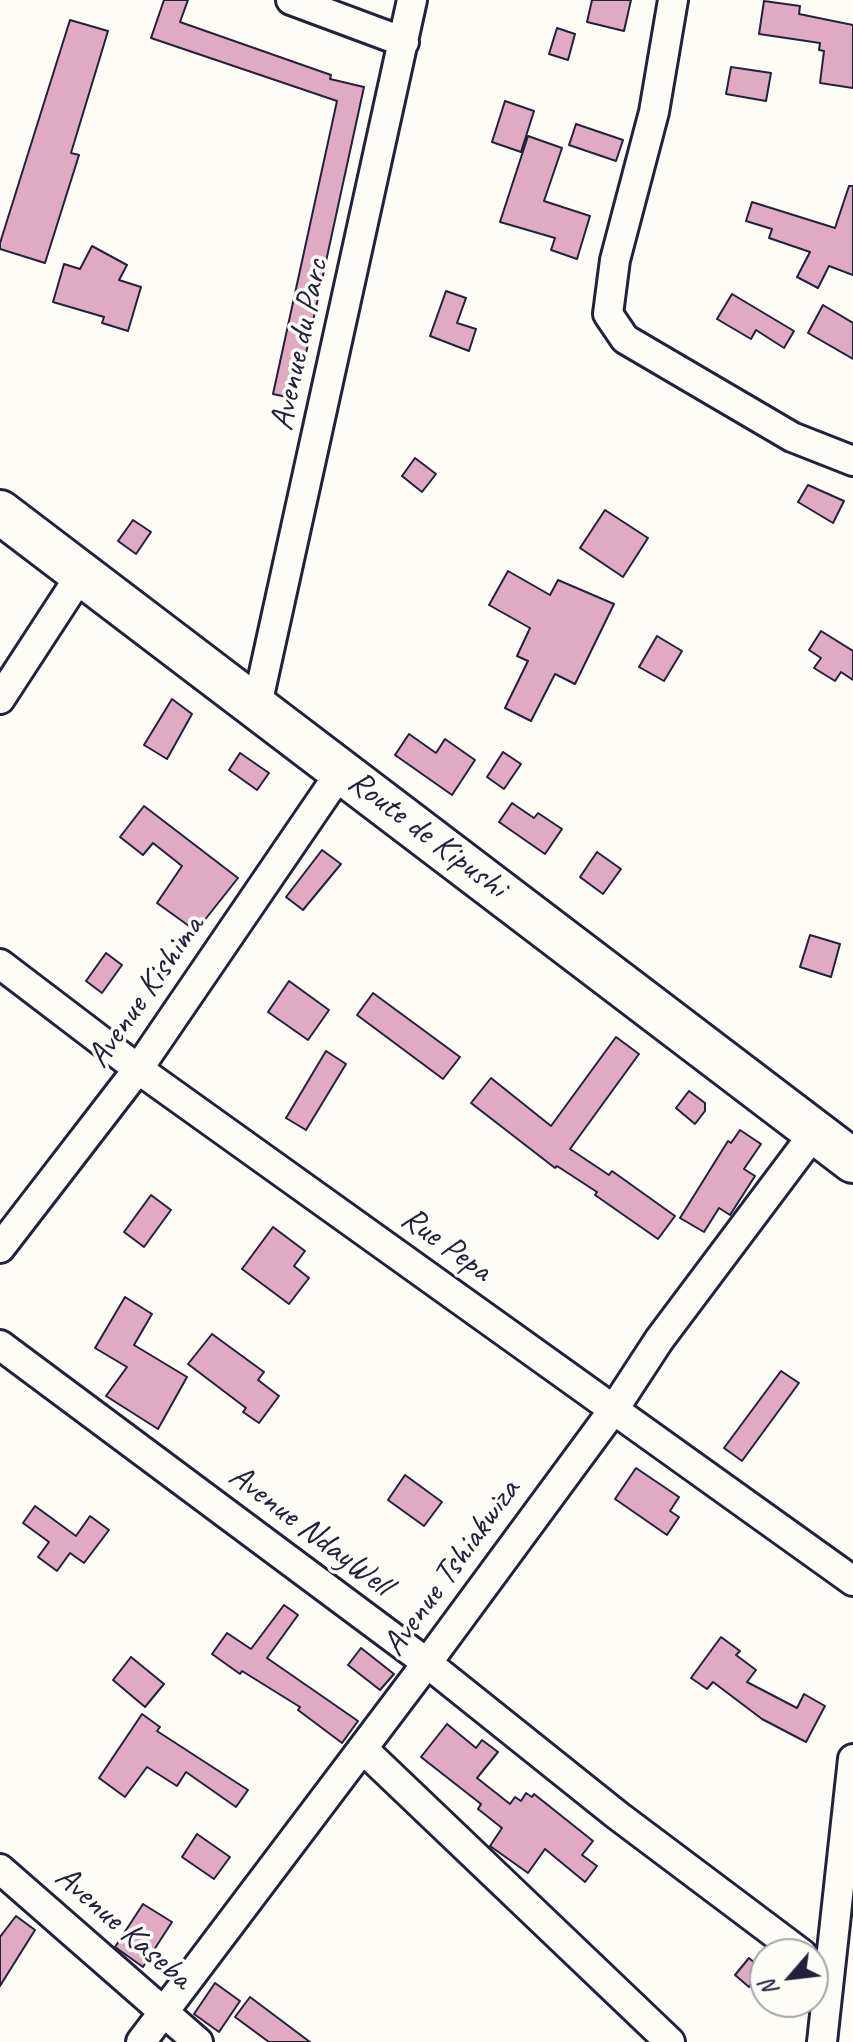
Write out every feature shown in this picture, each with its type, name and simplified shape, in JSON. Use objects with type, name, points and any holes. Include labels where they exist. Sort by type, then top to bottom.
[{"type":"main road","name":"Route de Kipushi","points":[[0,512],[853,1161]]},
{"type":"street","points":[[291,0],[404,42]]},
{"type":"street","name":"Avenue du Parc","points":[[257,705],[412,0]]},
{"type":"street","points":[[673,0],[654,112],[615,260],[608,314],[625,339],[792,437],[853,461]]},
{"type":"street","points":[[0,699],[82,573]]},
{"type":"street","name":"Avenue Kishima","points":[[0,1248],[138,1069],[342,770]]},
{"type":"street","name":"Rue Pepa","points":[[0,964],[138,1069],[853,1581]]},
{"type":"street","name":"Avenue Tshiakwiza","points":[[141,2042],[427,1663],[614,1409],[659,1340],[815,1132]]},
{"type":"street","name":"Avenue NdayWell","points":[[0,1345],[427,1663],[617,1815],[781,1938]]},
{"type":"street","points":[[363,1749],[670,2042]]},
{"type":"street","points":[[822,2042],[832,1976],[852,1775]]},
{"type":"street","name":"Avenue Kaseba","points":[[0,1869],[198,2042]]},
{"type":"building","points":[[164,0],[188,0],[180,22],[331,75],[330,79],[364,87],[296,399],[273,394],[337,101],[151,38]]},
{"type":"building","points":[[592,0],[631,0],[624,31],[587,22]]},
{"type":"building","points":[[764,1],[800,6],[799,14],[853,25],[853,88],[820,83],[824,51],[819,50],[820,43],[759,34]]},
{"type":"building","points":[[70,20],[108,31],[71,153],[79,155],[45,263],[0,249],[0,243]]},
{"type":"building","points":[[557,28],[575,34],[568,60],[549,54]]},
{"type":"building","points":[[731,67],[771,73],[766,101],[726,94]]},
{"type":"building","points":[[505,101],[534,111],[521,152],[492,142]]},
{"type":"building","points":[[576,124],[623,140],[616,161],[569,145]]},
{"type":"building","points":[[528,136],[562,148],[544,201],[590,216],[577,259],[551,250],[555,238],[500,222]]},
{"type":"building","points":[[849,186],[853,186],[853,275],[829,266],[818,288],[797,277],[810,252],[769,238],[772,229],[746,221],[752,202],[835,228]]},
{"type":"building","points":[[92,246],[127,265],[119,280],[141,287],[128,331],[102,323],[104,317],[53,302],[64,264],[80,269]]},
{"type":"building","points":[[446,291],[466,298],[457,323],[476,329],[469,351],[430,336]]},
{"type":"building","points":[[732,294],[794,331],[784,348],[756,330],[751,339],[717,319]]},
{"type":"building","points":[[823,305],[853,323],[853,359],[808,333]]},
{"type":"building","points":[[415,458],[436,474],[422,492],[402,476]]},
{"type":"building","points":[[808,485],[844,501],[833,523],[798,502]]},
{"type":"building","points":[[605,510],[648,538],[623,577],[580,548]]},
{"type":"building","points":[[133,520],[151,532],[136,554],[118,541]]},
{"type":"building","points":[[508,571],[550,595],[558,580],[614,604],[575,684],[555,674],[531,721],[505,708],[528,661],[517,656],[530,628],[489,605]]},
{"type":"building","points":[[821,631],[853,651],[853,680],[841,672],[835,681],[814,668],[821,658],[809,650]]},
{"type":"building","points":[[657,636],[682,651],[664,681],[639,667]]},
{"type":"building","points":[[172,699],[192,714],[167,759],[144,745]]},
{"type":"building","points":[[409,734],[436,753],[445,739],[475,760],[452,795],[395,755]]},
{"type":"building","points":[[503,752],[521,764],[504,789],[487,777]]},
{"type":"building","points":[[240,753],[269,773],[257,790],[229,770]]},
{"type":"building","points":[[512,803],[534,818],[538,813],[562,829],[545,854],[499,822]]},
{"type":"building","points":[[144,806],[238,878],[196,931],[157,903],[182,866],[153,843],[143,855],[120,837]]},
{"type":"building","points":[[322,850],[341,864],[303,910],[286,897]]},
{"type":"building","points":[[597,852],[621,869],[603,894],[580,877]]},
{"type":"building","points":[[810,935],[840,944],[831,977],[800,967]]},
{"type":"building","points":[[106,953],[122,965],[102,993],[86,981]]},
{"type":"building","points":[[289,981],[329,1010],[308,1040],[268,1012]]},
{"type":"building","points":[[373,993],[460,1057],[443,1079],[357,1015]]},
{"type":"building","points":[[616,1037],[639,1054],[570,1149],[609,1175],[612,1171],[675,1216],[658,1239],[595,1195],[597,1192],[557,1166],[555,1168],[471,1103],[491,1078],[551,1126]]},
{"type":"building","points":[[326,1051],[346,1064],[306,1130],[286,1118]]},
{"type":"building","points":[[689,1091],[705,1103],[705,1111],[695,1124],[676,1108]]},
{"type":"building","points":[[740,1130],[761,1144],[744,1169],[755,1176],[730,1215],[719,1208],[704,1232],[680,1218],[728,1141],[731,1143]]},
{"type":"building","points":[[151,1195],[171,1210],[144,1247],[124,1232]]},
{"type":"building","points":[[273,1227],[305,1251],[294,1266],[309,1278],[289,1304],[242,1269]]},
{"type":"building","points":[[125,1297],[152,1314],[134,1345],[187,1377],[158,1429],[106,1396],[127,1367],[95,1348]]},
{"type":"building","points":[[212,1334],[264,1372],[258,1380],[279,1396],[259,1423],[243,1412],[246,1408],[188,1364]]},
{"type":"building","points":[[781,1371],[799,1383],[742,1461],[724,1448]]},
{"type":"building","points":[[636,1468],[679,1497],[670,1511],[679,1517],[667,1535],[615,1499]]},
{"type":"building","points":[[405,1475],[442,1502],[424,1526],[388,1500]]},
{"type":"building","points":[[35,1506],[76,1536],[90,1516],[109,1530],[84,1563],[70,1553],[57,1571],[38,1557],[49,1542],[23,1523]]},
{"type":"building","points":[[284,1605],[298,1615],[267,1658],[358,1721],[342,1743],[298,1710],[300,1707],[242,1671],[240,1674],[212,1654],[227,1633],[251,1649]]},
{"type":"building","points":[[721,1637],[740,1651],[736,1655],[756,1670],[747,1682],[797,1708],[804,1694],[825,1706],[806,1742],[762,1719],[713,1682],[707,1689],[691,1678]]},
{"type":"building","points":[[361,1648],[394,1674],[380,1690],[348,1665]]},
{"type":"building","points":[[131,1657],[164,1684],[145,1707],[113,1680]]},
{"type":"building","points":[[142,1714],[160,1727],[157,1731],[248,1790],[236,1807],[186,1772],[177,1786],[147,1767],[125,1797],[99,1778]]},
{"type":"building","points":[[447,1724],[476,1748],[482,1740],[498,1752],[477,1778],[510,1804],[515,1797],[521,1801],[526,1793],[532,1797],[534,1794],[593,1841],[582,1855],[597,1866],[585,1882],[545,1849],[528,1873],[490,1846],[502,1828],[478,1809],[481,1804],[421,1757]]},
{"type":"building","points":[[197,1834],[230,1857],[214,1879],[182,1857]]},
{"type":"building","points":[[143,1904],[172,1922],[143,1967],[115,1947]]},
{"type":"building","points":[[16,1916],[35,1930],[0,1986],[0,1937]]},
{"type":"building","points":[[749,1958],[749,1987],[735,1975]]},
{"type":"building","points":[[215,1983],[240,2001],[219,2032],[194,2014]]},
{"type":"building","points":[[250,1997],[310,2042],[269,2042],[235,2017]]}]
